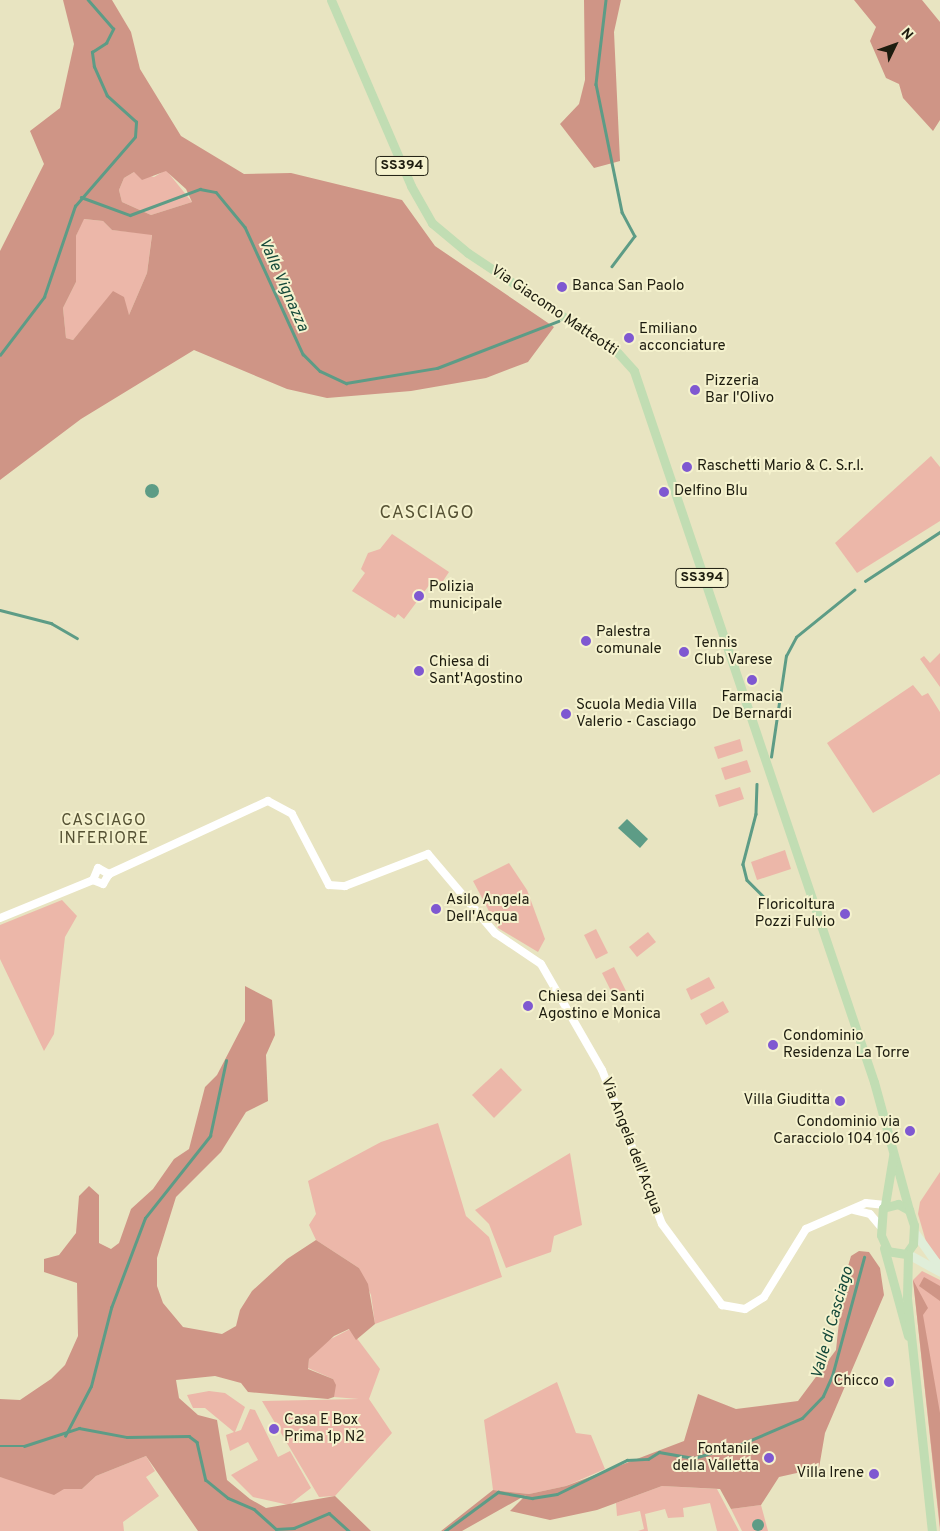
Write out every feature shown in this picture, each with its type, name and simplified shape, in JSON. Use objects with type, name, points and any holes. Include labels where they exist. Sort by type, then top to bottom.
[{"type":"main road","name":"Via Giacomo Matteotti","points":[[331,0],[411,186],[432,223],[632,366],[764,765],[874,1082],[893,1156]]},
{"type":"main road","name":"SS394","points":[[885,1205],[893,1156]]},
{"type":"main road","name":"SS394","points":[[893,1156],[909,1210]]},
{"type":"main road","points":[[911,1345],[886,1268],[880,1226],[885,1205],[895,1203],[909,1210],[915,1233],[940,1268]]},
{"type":"main road","points":[[915,1233],[908,1254],[906,1271],[911,1345],[932,1531]]},
{"type":"main road","points":[[884,1248],[894,1254],[908,1254],[940,1272]]},
{"type":"main road","points":[[906,1271],[917,1260]]},
{"type":"street","name":"Via Angela dell'Acqua","points":[[109,874],[268,801],[292,814],[320,876],[329,886],[345,886],[428,854],[495,933],[542,964],[602,1070],[662,1224],[722,1305],[734,1310],[755,1304],[806,1229],[876,1202]]},
{"type":"street","points":[[0,918],[93,880],[103,884],[109,874],[98,868],[93,880]]},
{"type":"street","points":[[885,1205],[876,1202],[887,1189]]},
{"type":"street","points":[[854,1210],[870,1214],[880,1226]]},
{"type":"shaded area","points":[[63,0],[112,0],[131,32],[140,69],[181,136],[244,174],[291,173],[402,200],[435,246],[554,327],[528,362],[486,378],[411,391],[327,398],[287,389],[194,350],[81,419],[0,480],[0,251],[44,164],[30,131],[60,108],[74,44]],"holes":[[[166,171],[186,189],[192,202],[151,215],[122,202],[119,190],[124,178],[134,172],[142,180]],[[84,219],[103,221],[112,230],[152,235],[147,273],[129,315],[124,297],[113,291],[73,340],[66,338],[63,308],[76,282],[76,236]]]},
{"type":"shaded area","points":[[584,0],[621,0],[614,32],[620,161],[594,168],[560,124],[579,104],[585,80]]},
{"type":"shaded area","points":[[854,0],[922,0],[940,22],[940,120],[933,131],[903,98],[899,84],[886,78],[870,41],[876,27]]},
{"type":"shaded area","points":[[166,170],[192,202],[151,215],[122,202],[119,190],[124,178],[134,172],[154,177]]},
{"type":"shaded area","points":[[83,219],[103,221],[112,230],[152,234],[147,273],[129,315],[113,292],[73,340],[66,338],[63,308],[76,282],[76,236]]},
{"type":"shaded area","points":[[931,456],[940,467],[940,521],[857,573],[835,543]]},
{"type":"shaded area","points":[[149,484],[155,484],[159,491],[155,498],[149,498],[145,494],[145,488]]},
{"type":"shaded area","points":[[392,534],[449,572],[439,587],[430,584],[404,619],[398,614],[395,618],[352,591],[365,573],[361,569],[368,553],[380,549]]},
{"type":"shaded area","points":[[940,653],[940,687],[920,659],[924,656],[930,663]]},
{"type":"shaded area","points":[[913,685],[922,696],[928,693],[940,712],[940,774],[873,813],[827,743]]},
{"type":"shaded area","points":[[740,739],[743,751],[718,759],[714,747]]},
{"type":"shaded area","points":[[747,760],[751,772],[725,780],[721,768]]},
{"type":"shaded area","points":[[740,787],[744,799],[719,807],[715,795]]},
{"type":"shaded area","points":[[627,819],[648,839],[640,848],[618,828]]},
{"type":"shaded area","points":[[785,850],[791,869],[757,880],[751,862]]},
{"type":"shaded area","points":[[509,863],[527,890],[545,939],[538,952],[498,928],[473,881]]},
{"type":"shaded area","points":[[62,900],[77,916],[65,937],[54,1034],[44,1051],[0,959],[0,925]]},
{"type":"shaded area","points":[[596,929],[608,953],[596,959],[584,935]]},
{"type":"shaded area","points":[[648,932],[656,942],[637,957],[629,947]]},
{"type":"shaded area","points":[[614,967],[626,991],[614,997],[602,973]]},
{"type":"shaded area","points":[[709,977],[715,988],[691,1000],[686,989]]},
{"type":"shaded area","points":[[245,986],[272,1000],[275,1035],[266,1055],[268,1101],[246,1112],[221,1152],[176,1197],[157,1258],[157,1286],[163,1303],[183,1327],[222,1334],[236,1326],[240,1310],[252,1291],[287,1259],[316,1240],[359,1268],[368,1284],[375,1324],[356,1340],[349,1329],[334,1336],[309,1359],[308,1369],[333,1379],[336,1385],[334,1397],[328,1399],[248,1392],[241,1383],[215,1376],[176,1380],[179,1398],[198,1415],[217,1420],[227,1480],[250,1499],[266,1508],[335,1496],[371,1531],[198,1531],[146,1456],[96,1476],[82,1489],[64,1489],[54,1495],[0,1477],[0,1399],[20,1400],[51,1379],[65,1365],[78,1336],[77,1283],[44,1272],[44,1259],[59,1255],[76,1233],[79,1196],[89,1186],[99,1195],[99,1243],[111,1249],[119,1243],[131,1209],[153,1189],[174,1159],[189,1149],[205,1087],[217,1075],[245,1021]]},
{"type":"shaded area","points":[[723,1001],[729,1012],[706,1025],[700,1014]]},
{"type":"shaded area","points":[[501,1068],[522,1090],[494,1118],[472,1095]]},
{"type":"shaded area","points":[[438,1123],[466,1216],[489,1237],[502,1277],[375,1324],[371,1295],[359,1268],[316,1240],[309,1225],[316,1214],[308,1181],[381,1142]]},
{"type":"shaded area","points":[[570,1153],[582,1225],[554,1236],[551,1252],[506,1268],[489,1224],[475,1210]]},
{"type":"shaded area","points":[[940,1172],[940,1260],[927,1245],[918,1214],[920,1202]]},
{"type":"shaded area","points":[[859,1251],[869,1252],[880,1268],[884,1295],[825,1433],[819,1468],[779,1477],[761,1505],[731,1509],[720,1489],[662,1486],[597,1510],[550,1520],[510,1511],[526,1495],[462,1531],[441,1531],[493,1490],[529,1494],[566,1486],[684,1441],[698,1394],[736,1409],[798,1401],[836,1350],[843,1284],[851,1256]]},
{"type":"shaded area","points":[[922,1271],[940,1280],[940,1531],[913,1280]]},
{"type":"shaded area","points":[[924,1277],[940,1286],[940,1301],[919,1286]]},
{"type":"shaded area","points":[[913,1280],[928,1308],[923,1315],[940,1413],[940,1527]]},
{"type":"shaded area","points":[[350,1329],[380,1369],[369,1399],[392,1433],[335,1496],[319,1497],[262,1401],[359,1399],[334,1397],[333,1379],[308,1368],[309,1359],[325,1342]]},
{"type":"shaded area","points":[[557,1382],[576,1433],[591,1435],[605,1469],[566,1486],[529,1494],[493,1490],[484,1420]]},
{"type":"shaded area","points":[[209,1391],[225,1393],[245,1407],[235,1432],[241,1430],[250,1409],[255,1410],[278,1457],[290,1451],[311,1488],[289,1505],[253,1497],[231,1475],[258,1460],[248,1442],[230,1451],[226,1435],[234,1432],[205,1408],[193,1408],[187,1395]]},
{"type":"shaded area","points":[[146,1456],[155,1471],[146,1477],[159,1496],[123,1522],[124,1531],[0,1531],[0,1477],[82,1489],[96,1476]]},
{"type":"shaded area","points":[[662,1486],[717,1489],[739,1531],[717,1531],[710,1503],[683,1508],[684,1517],[668,1518],[665,1509],[645,1514],[648,1531],[638,1531],[644,1529],[640,1511],[617,1516],[616,1503]]},
{"type":"shaded area","points":[[761,1505],[768,1531],[742,1531],[731,1509]]},
{"type":"shaded area","points":[[758,1519],[764,1525],[758,1531],[752,1525]]},
{"type":"waterway","points":[[0,355],[44,297],[75,206],[135,137],[136,122],[107,96],[94,67],[92,52],[106,43],[113,29],[88,0]]},
{"type":"waterway","points":[[606,0],[596,84],[622,212],[635,236],[612,266]]},
{"type":"waterway","name":"Valle Vignazza","points":[[81,197],[130,215],[200,189],[216,192],[245,227],[303,354],[320,371],[346,383],[437,368],[558,321]]},
{"type":"waterway","name":"Valle di Casciago","points":[[865,581],[940,532]]},
{"type":"waterway","name":"Valle di Casciago","points":[[771,757],[786,656],[796,637],[854,590]]},
{"type":"waterway","points":[[0,610],[51,623],[77,638]]},
{"type":"waterway","name":"Valle di Casciago","points":[[757,784],[756,814],[743,864],[747,880],[763,896]]},
{"type":"waterway","points":[[65,1436],[91,1386],[111,1308],[145,1218],[210,1136],[226,1061]]},
{"type":"waterway","name":"Valle di Casciago","points":[[445,1531],[498,1492],[532,1498],[557,1494],[627,1460],[648,1459],[659,1452],[694,1458],[744,1443],[802,1418],[823,1396],[832,1376],[864,1257]]},
{"type":"waterway","name":"Valle di Casciago","points":[[0,1446],[24,1446],[79,1428],[127,1437],[189,1436],[197,1442],[206,1480],[228,1498],[254,1509],[276,1529],[294,1528],[329,1513],[349,1531]]},
{"type":"place","name":"Banca San Paolo","points":[[562,287]]},
{"type":"place","name":"Emiliano acconciature","points":[[629,338]]},
{"type":"place","name":"Pizzeria Bar l'Olivo","points":[[695,390]]},
{"type":"place","name":"Raschetti Mario & C. S.r.l.","points":[[687,467]]},
{"type":"place","name":"Delfino Blu","points":[[664,492]]},
{"type":"place","name":"Polizia municipale","points":[[419,596]]},
{"type":"place","name":"Palestra comunale","points":[[586,641]]},
{"type":"place","name":"Tennis Club Varese","points":[[684,652]]},
{"type":"place","name":"Chiesa di Sant'Agostino","points":[[419,671]]},
{"type":"place","name":"Farmacia De Bernardi","points":[[752,680]]},
{"type":"place","name":"Scuola Media Villa Valerio - Casciago","points":[[566,714]]},
{"type":"place","name":"Asilo Angela Dell'Acqua","points":[[436,909]]},
{"type":"place","name":"Floricoltura Pozzi Fulvio","points":[[845,914]]},
{"type":"place","name":"Chiesa dei Santi Agostino e Monica","points":[[528,1006]]},
{"type":"place","name":"Condominio Residenza La Torre","points":[[773,1045]]},
{"type":"place","name":"Villa Giuditta","points":[[840,1101]]},
{"type":"place","name":"Condominio via Caracciolo 104 106","points":[[910,1131]]},
{"type":"place","name":"Chicco","points":[[889,1382]]},
{"type":"place","name":"Casa E Box Prima 1p N2","points":[[274,1429]]},
{"type":"place","name":"Fontanile della Valletta","points":[[769,1458]]},
{"type":"place","name":"Villa Irene","points":[[874,1474]]},
{"type":"district","name":"CASCIAGO","points":[[427,514]]},
{"type":"district","name":"CASCIAGO INFERIORE","points":[[104,830]]}]
